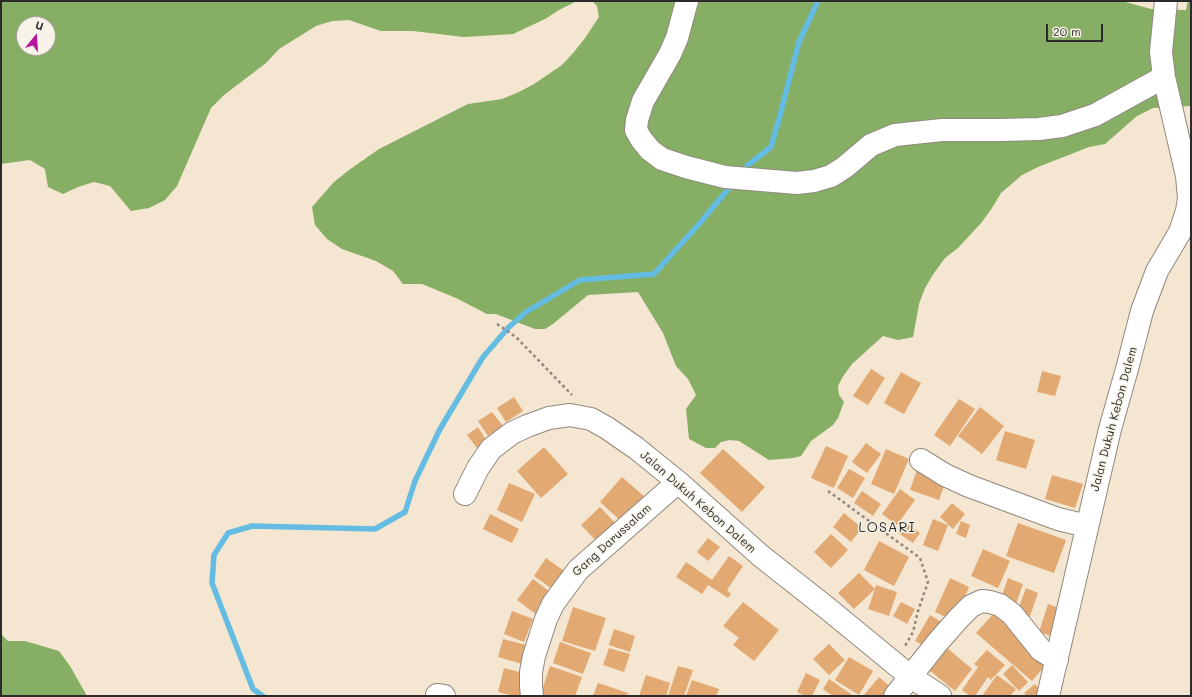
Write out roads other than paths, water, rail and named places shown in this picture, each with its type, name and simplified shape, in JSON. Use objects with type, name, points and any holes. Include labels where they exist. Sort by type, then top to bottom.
[{"type":"street","points":[[687,1],[677,38],[670,54],[643,101],[637,120],[636,130],[640,139],[650,150],[662,159],[725,177],[797,183],[814,181],[831,176],[845,167],[871,145],[895,135],[942,130],[1040,129],[1062,126],[1095,115],[1164,77]]},
{"type":"street","name":"Jalan Dukuh Kebon Dalem","points":[[1048,696],[1110,430],[1142,311],[1157,271],[1184,222],[1189,198],[1187,176],[1164,77],[1161,52],[1166,1]]},
{"type":"street","name":"Jalan Dukuh Kebon Dalem","points":[[465,494],[478,468],[492,449],[512,433],[549,418],[570,415],[591,419],[636,448],[678,482],[761,556],[911,677],[940,696]]},
{"type":"street","points":[[921,460],[945,475],[976,489],[1058,519],[1087,526]]},
{"type":"street","name":"Gang Darussalam","points":[[532,696],[531,672],[534,656],[546,619],[557,598],[578,570],[678,482]]},
{"type":"street","points":[[896,696],[937,643],[959,618],[971,606],[982,601],[1000,605],[1012,614],[1042,650],[1057,660]]},
{"type":"waterway","points":[[742,173],[748,165],[771,147],[799,42],[818,1]]},
{"type":"waterway","points":[[263,696],[253,689],[212,583],[214,555],[228,533],[252,526],[375,529],[405,512],[415,481],[440,429],[483,357],[509,327],[526,312],[580,280],[654,274],[734,182]]},
{"type":"district","name":"LOSARI","points":[[887,528]]}]
